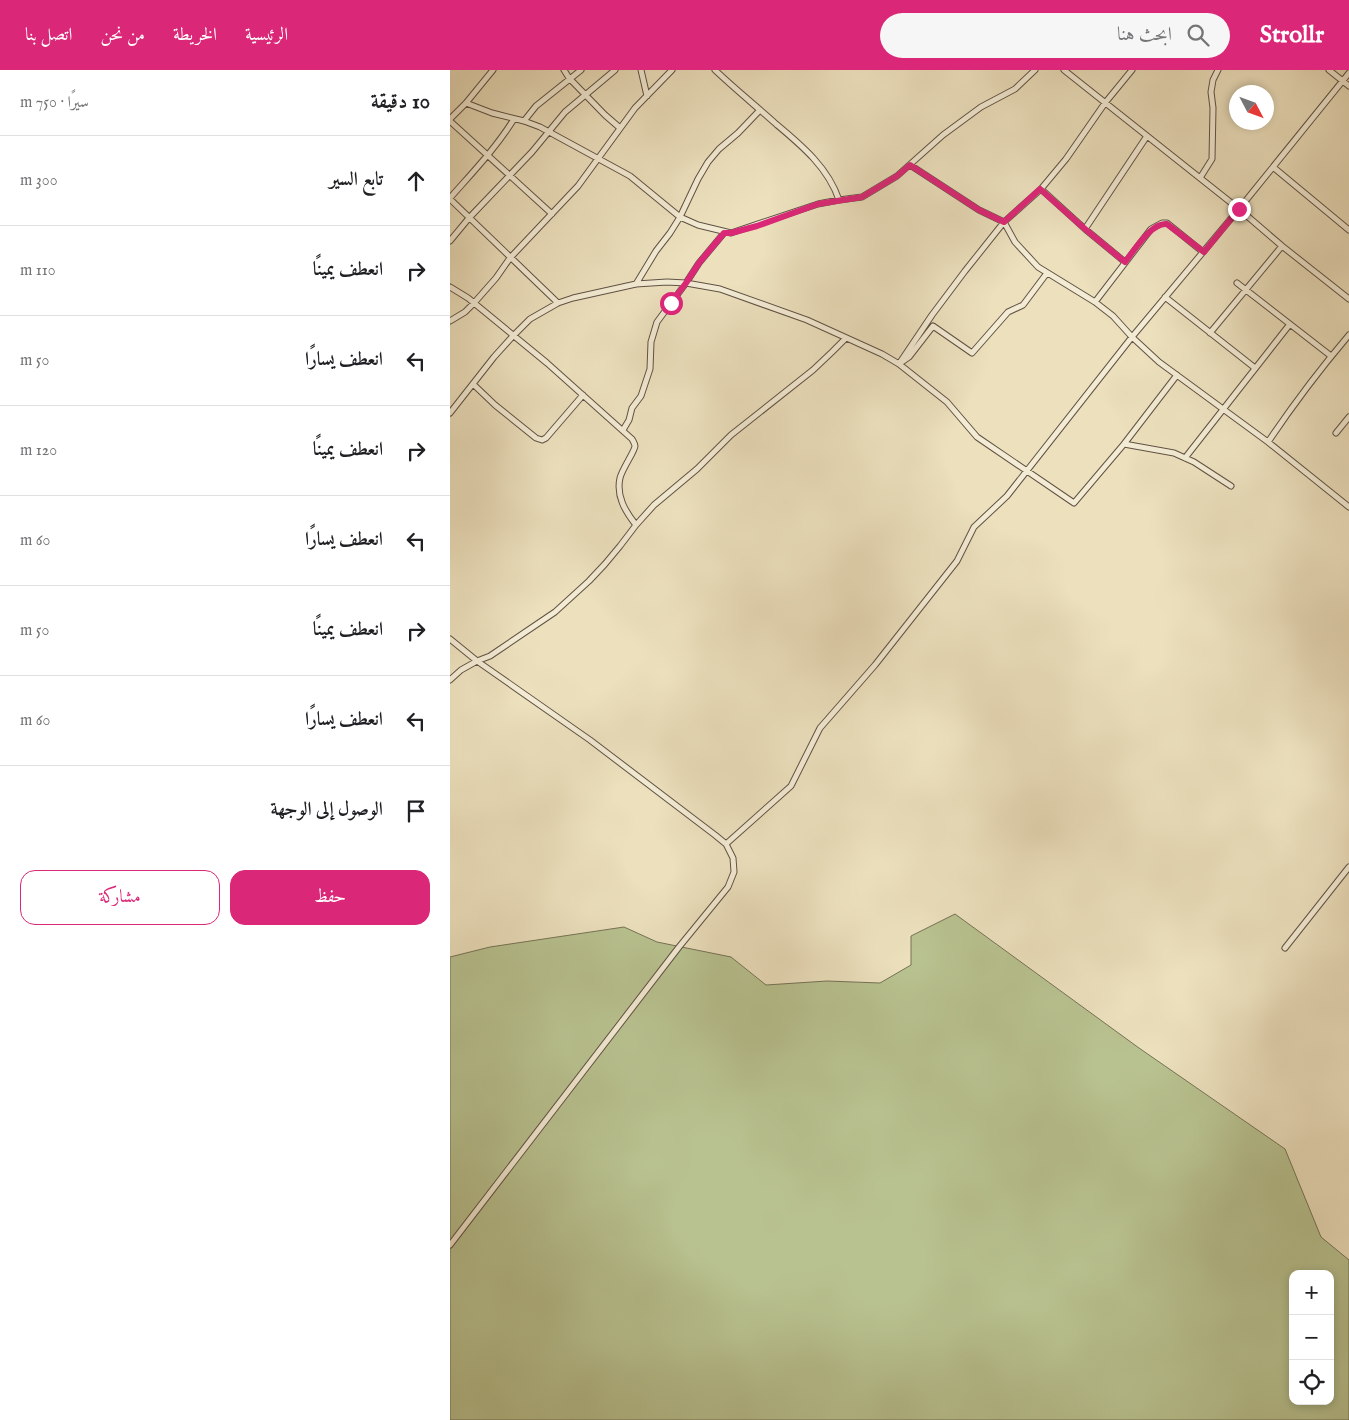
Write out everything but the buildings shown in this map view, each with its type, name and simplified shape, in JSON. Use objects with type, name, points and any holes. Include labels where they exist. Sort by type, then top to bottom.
[{"type":"street","points":[[493,70],[450,120],[552,214]]},
{"type":"street","points":[[564,70],[569,78],[620,128]]},
{"type":"street","points":[[524,121],[536,106],[581,70]]},
{"type":"street","points":[[450,241],[573,105],[615,70]]},
{"type":"street","points":[[641,70],[647,96]]},
{"type":"street","points":[[450,320],[465,312],[474,303],[496,278],[510,258],[578,186],[634,108],[672,70]]},
{"type":"street","points":[[715,70],[801,146],[822,168],[833,184],[839,200]]},
{"type":"street","points":[[466,103],[492,113],[524,121],[548,132],[630,176],[680,216],[698,225],[724,233],[731,233],[818,204],[862,197],[897,176],[943,135],[981,107],[1015,89],[1035,70]]},
{"type":"street","points":[[1064,70],[1349,299]]},
{"type":"street","points":[[899,364],[965,271],[1004,222],[1040,189],[1066,159],[1105,103],[1132,70]]},
{"type":"street","points":[[1200,178],[1212,159],[1213,108],[1211,92],[1213,80],[1218,70]]},
{"type":"street","points":[[1329,70],[1349,86]]},
{"type":"street","points":[[726,844],[791,786],[820,728],[875,665],[957,560],[974,527],[1007,496],[1132,337],[1204,252],[1349,73]]},
{"type":"street","points":[[636,284],[656,251],[670,233],[708,162],[760,110]]},
{"type":"street","points":[[514,119],[488,155],[450,198],[558,303]]},
{"type":"street","points":[[1085,229],[1147,136]]},
{"type":"street","points":[[910,165],[979,210],[1004,222],[1015,242],[1038,267],[1095,302],[1113,316],[1159,362],[1268,442],[1349,507]]},
{"type":"street","points":[[1273,167],[1349,230]]},
{"type":"street","points":[[1040,189],[1125,262]]},
{"type":"street","points":[[1095,302],[1152,229],[1162,223],[1167,224],[1204,252]]},
{"type":"street","points":[[623,430],[629,420],[632,408],[641,396],[650,370],[651,342],[657,322],[699,263],[724,233]]},
{"type":"street","points":[[1210,332],[1282,246]]},
{"type":"street","points":[[899,364],[909,357],[933,326],[972,353],[1008,312],[1023,305],[1047,273]]},
{"type":"street","points":[[450,413],[513,336],[530,319],[558,303],[636,284],[686,283],[720,289],[806,320],[882,354],[899,364],[947,402],[977,437],[1074,503],[1124,444],[1177,375]]},
{"type":"street","points":[[1237,283],[1331,356]]},
{"type":"street","points":[[450,287],[474,303],[547,363],[632,439],[635,445],[620,478],[620,495],[626,512],[636,525]]},
{"type":"street","points":[[1165,297],[1255,368]]},
{"type":"street","points":[[1185,458],[1290,324]]},
{"type":"street","points":[[1268,442],[1293,406],[1349,335]]},
{"type":"street","points":[[450,680],[461,670],[490,656],[556,612],[605,564],[654,505],[696,469],[731,435],[813,370],[846,338]]},
{"type":"street","points":[[473,384],[495,405],[536,438],[542,440],[546,438],[583,395]]},
{"type":"street","points":[[1336,433],[1349,418]]},
{"type":"street","points":[[1124,444],[1174,453],[1194,462],[1230,486]]},
{"type":"street","points":[[450,639],[477,661],[590,740],[726,844],[733,858],[734,872],[723,894],[679,947],[450,1244]]},
{"type":"street","points":[[1285,948],[1349,867]]},
{"type":"green space","points":[[955,914],[1139,1048],[1285,1149],[1321,1237],[1349,1260],[1349,1420],[450,1420],[450,957],[490,947],[624,927],[657,942],[731,957],[766,985],[827,981],[880,983],[911,965],[911,936]]},
{"type":"route","points":[[671,303],[699,263],[724,233],[757,226],[818,204],[862,197],[897,176],[910,165],[979,210],[1004,222],[1040,189],[1125,262],[1152,229],[1162,223],[1167,224],[1204,252],[1239,209]]}]
